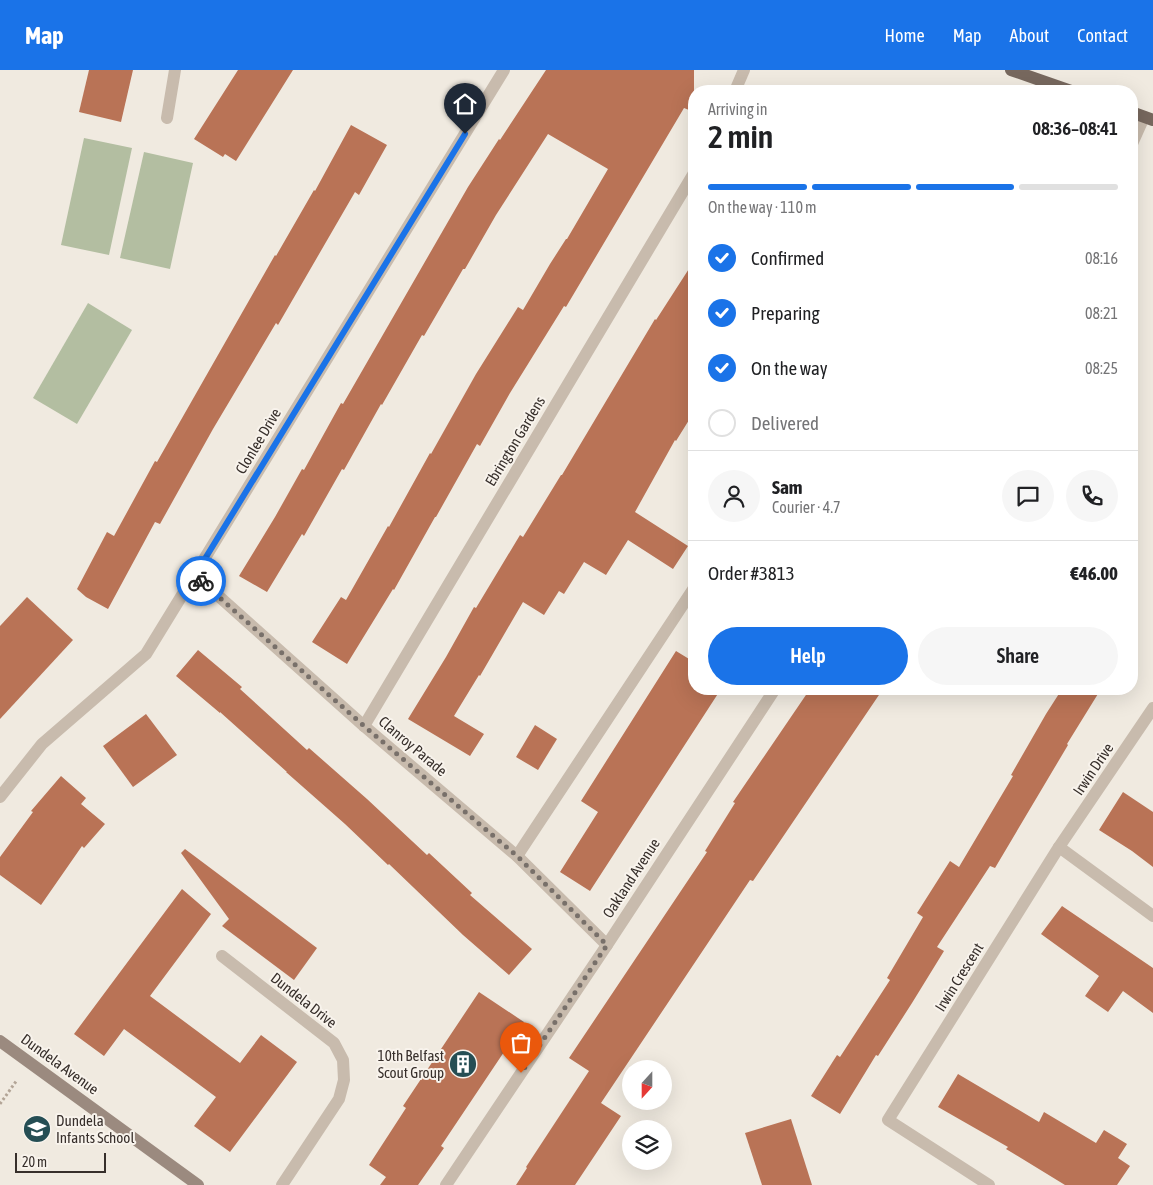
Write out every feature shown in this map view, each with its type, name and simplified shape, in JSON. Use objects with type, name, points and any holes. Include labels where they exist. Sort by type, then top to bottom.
[{"type":"main road","points":[[1011,70],[1054,85]]},
{"type":"street","points":[[167,118],[175,70]]},
{"type":"street","name":"Clonlee Drive","points":[[0,797],[42,744],[146,654],[504,70]]},
{"type":"street","points":[[738,85],[744,70]]},
{"type":"street","points":[[1138,134],[1148,118]]},
{"type":"street","name":"Ebrington Gardens","points":[[364,726],[688,183]]},
{"type":"street","name":"Clanroy Parade","points":[[195,575],[364,726],[517,856],[607,945]]},
{"type":"street","points":[[517,856],[688,597]]},
{"type":"street","name":"Oakland Avenue","points":[[446,1185],[772,695]]},
{"type":"street","name":"Irwin Drive","points":[[1059,847],[1153,708]]},
{"type":"street","points":[[1059,847],[1153,916]]},
{"type":"street","name":"Irwin Crescent","points":[[989,1185],[888,1120],[1059,847]]},
{"type":"street","name":"Dundela Drive","points":[[222,956],[334,1043],[343,1060],[344,1080],[339,1100],[282,1185]]},
{"type":"street","name":"Dundela Avenue","points":[[0,1041],[198,1185]]},
{"type":"path","points":[[0,1104],[15,1083]]},
{"type":"green space","points":[[84,138],[132,148],[109,255],[61,245]]},
{"type":"green space","points":[[144,152],[193,163],[170,269],[120,258]]},
{"type":"green space","points":[[88,303],[132,330],[77,424],[33,398]]},
{"type":"building","points":[[89,70],[133,70],[121,122],[79,112]]},
{"type":"building","points":[[238,70],[293,70],[236,161],[225,154],[223,157],[194,139]]},
{"type":"building","points":[[546,70],[694,70],[694,85],[688,85],[688,110],[684,108],[566,307],[564,306],[510,393],[480,446],[477,444],[394,590],[347,664],[312,642],[341,597],[346,600],[476,374],[518,307],[523,310],[608,169],[548,134],[496,215],[424,336],[422,335],[344,470],[342,469],[304,536],[302,534],[267,592],[239,576],[302,469],[304,470],[341,403],[343,404],[468,187]]},
{"type":"building","points":[[351,125],[387,145],[359,195],[355,192],[278,325],[276,323],[213,429],[160,524],[155,522],[108,609],[86,597],[77,589],[107,532],[114,536],[155,461],[157,462],[275,255],[315,191]]},
{"type":"building","points":[[688,270],[688,422],[675,440],[635,512],[688,546],[673,569],[628,540],[606,575],[584,562],[564,594],[559,591],[544,615],[523,602],[480,676],[454,716],[484,734],[470,756],[408,719],[474,607],[476,608],[520,535],[523,537]]},
{"type":"building","points":[[27,597],[73,640],[0,719],[0,626]]},
{"type":"building","points":[[198,650],[242,687],[240,689],[307,750],[309,748],[427,855],[429,853],[472,893],[470,895],[532,949],[509,975],[463,935],[345,824],[220,712],[176,676]]},
{"type":"building","points":[[676,651],[688,658],[688,695],[717,695],[590,891],[560,872],[598,812],[581,801]]},
{"type":"building","points":[[806,695],[879,695],[753,881],[750,880],[630,1060],[622,1060],[622,1072],[601,1103],[621,1116],[575,1185],[516,1185],[589,1071],[569,1058],[707,852],[705,851],[735,803],[733,802]]},
{"type":"building","points":[[1058,695],[1097,695],[995,868],[990,866],[937,947],[944,951],[840,1114],[811,1096],[837,1055],[840,1057],[890,980],[887,978],[923,917],[917,913],[950,861],[959,867],[1013,776],[1011,775]]},
{"type":"building","points":[[146,714],[177,755],[133,787],[103,746]]},
{"type":"building","points":[[535,725],[557,739],[538,770],[516,757]]},
{"type":"building","points":[[61,776],[86,798],[81,804],[105,824],[84,848],[82,846],[41,905],[0,875],[0,857],[33,812],[31,811]]},
{"type":"building","points":[[1123,792],[1153,812],[1153,867],[1099,830]]},
{"type":"building","points":[[185,849],[317,948],[294,980],[222,926],[229,919],[181,853]]},
{"type":"building","points":[[182,889],[211,914],[150,996],[240,1063],[261,1035],[297,1062],[230,1152],[194,1126],[216,1097],[124,1029],[104,1056],[74,1034]]},
{"type":"building","points":[[1062,906],[1153,968],[1153,1013],[1123,991],[1108,1012],[1085,996],[1099,976],[1041,934]]},
{"type":"building","name":"10th Belfast Scout Group","points":[[479,992],[524,1022],[441,1146],[444,1148],[418,1185],[380,1185],[386,1177],[369,1165],[406,1108],[403,1106]]},
{"type":"building","points":[[958,1074],[1039,1122],[1044,1112],[1096,1143],[1104,1130],[1127,1144],[1118,1158],[1130,1166],[1117,1185],[1065,1185],[1006,1149],[1008,1147],[938,1107]]},
{"type":"building","points":[[791,1119],[812,1185],[762,1185],[745,1133]]},
{"type":"way so far","points":[[201,581],[364,726],[517,856],[607,945],[521,1073]]},
{"type":"place","name":"10th Belfast Scout Group","points":[[463,1064]]},
{"type":"place","name":"Dundela Infants School","points":[[37,1129]]},
{"type":"route","points":[[201,581],[195,575],[465,134]]}]
